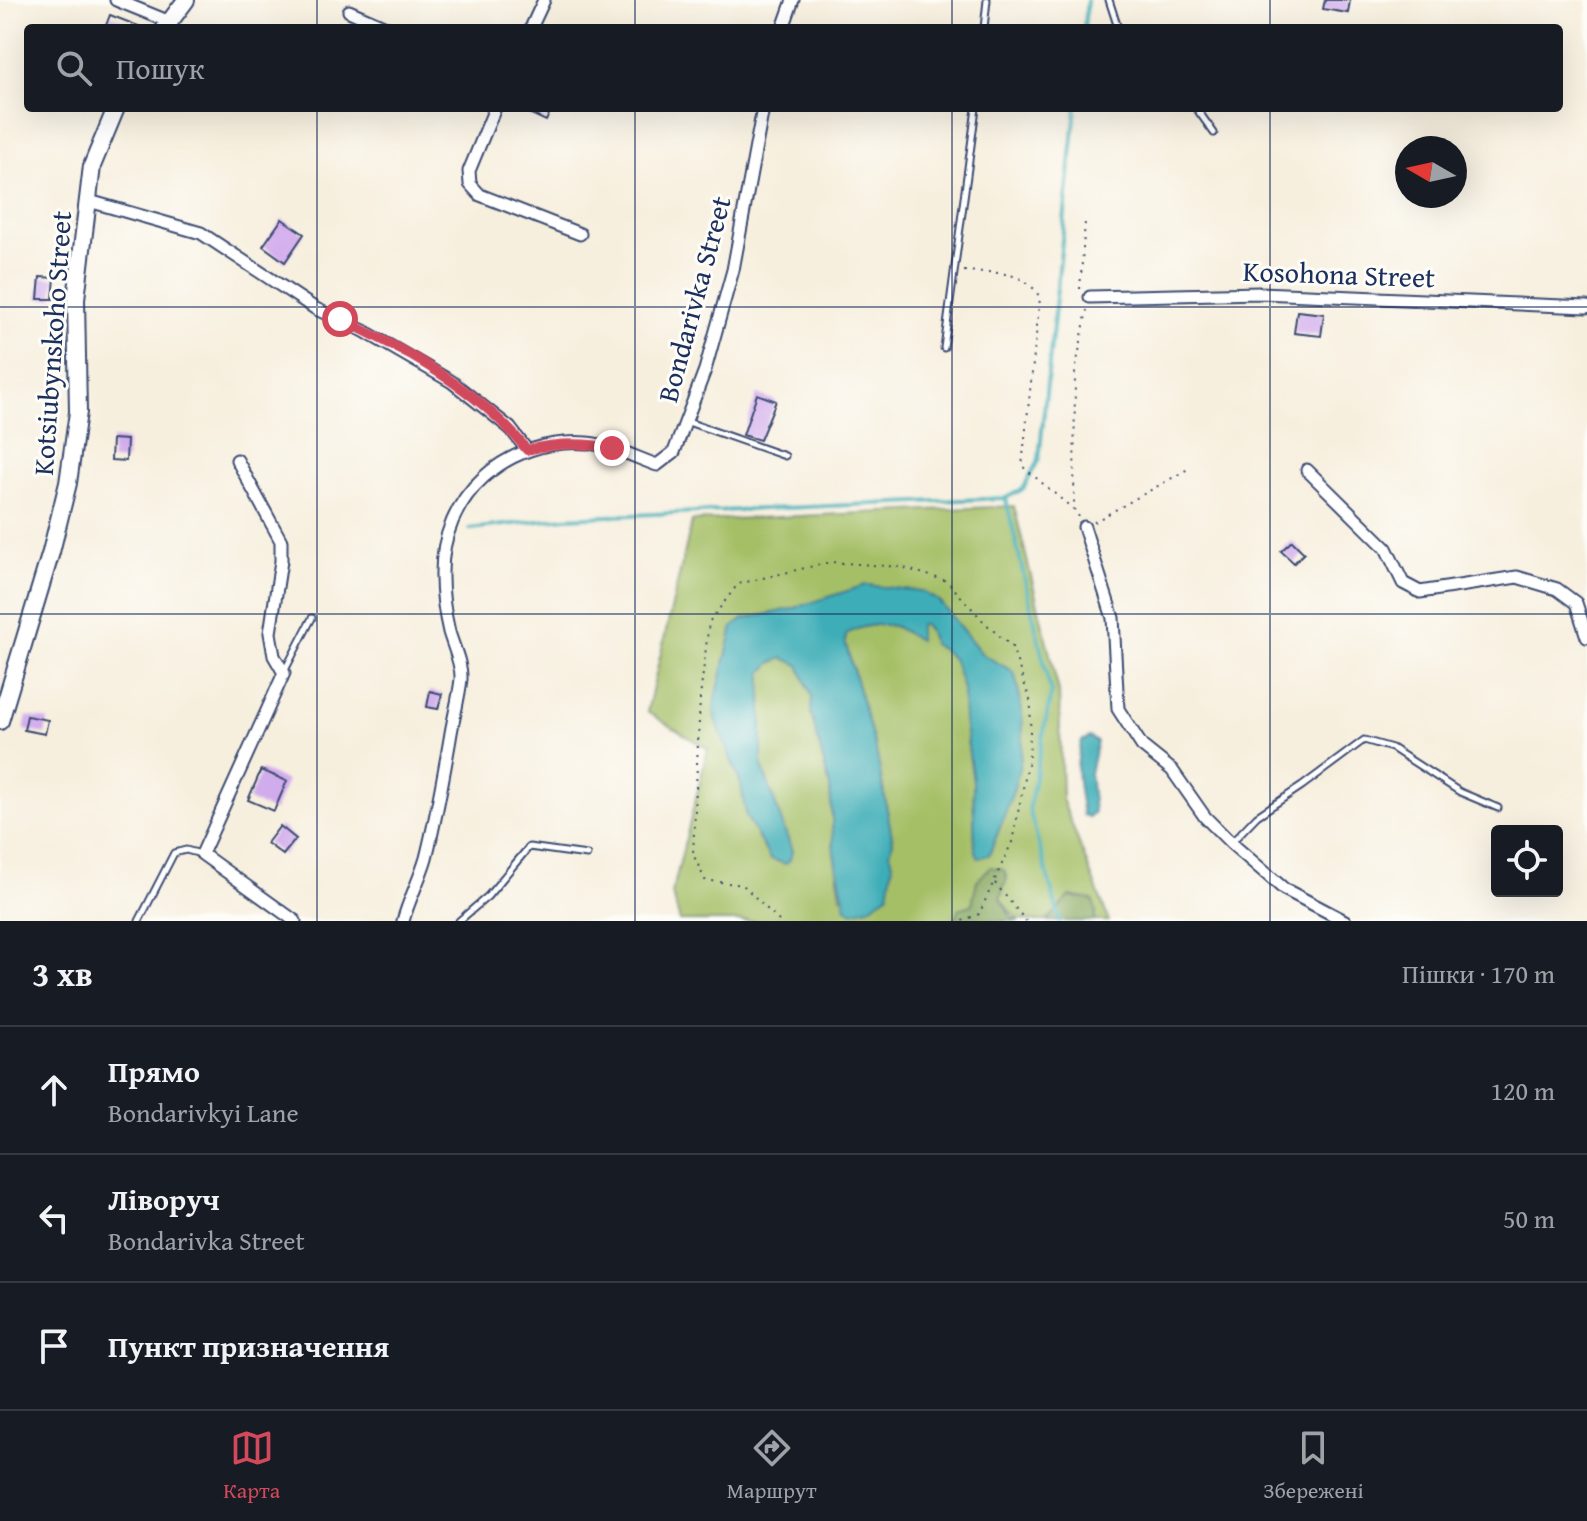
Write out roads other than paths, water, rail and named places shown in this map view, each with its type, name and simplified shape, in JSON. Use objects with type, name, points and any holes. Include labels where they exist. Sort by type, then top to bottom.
[{"type":"street","points":[[116,0],[165,24]]},
{"type":"street","points":[[168,24],[186,0]]},
{"type":"street","points":[[533,24],[544,0]]},
{"type":"street","points":[[784,24],[793,0]]},
{"type":"street","points":[[349,11],[379,24]]},
{"type":"street","name":"Kotsiubynskoho Street","points":[[0,721],[51,552],[68,483],[78,412],[76,299],[92,166],[114,112]]},
{"type":"street","points":[[493,112],[469,171],[470,184],[480,195],[580,234]]},
{"type":"street","name":"Bondarivka Street","points":[[403,921],[425,861],[443,784],[461,676],[448,627],[442,577],[444,539],[451,521],[495,466],[513,454],[552,444],[588,443],[612,448],[657,465],[674,452],[705,370],[733,270],[762,112]]},
{"type":"street","points":[[89,201],[201,233],[316,309],[364,331],[452,382],[510,428],[527,450]]},
{"type":"street","name":"Kosohona Street","points":[[1090,297],[1260,293],[1587,307]]},
{"type":"street","points":[[237,460],[281,541],[270,633],[274,656],[284,673],[202,854],[295,921]]},
{"type":"street","points":[[1307,470],[1386,548],[1403,583],[1420,592],[1467,582],[1517,577],[1557,589],[1576,603],[1587,637]]},
{"type":"street","points":[[1084,527],[1113,618],[1118,709],[1142,746],[1172,770],[1205,817],[1284,889],[1345,921]]},
{"type":"lane","points":[[984,24],[987,0]]},
{"type":"lane","points":[[1109,0],[1117,24]]},
{"type":"lane","points":[[944,348],[975,112]]},
{"type":"lane","points":[[1199,112],[1214,133]]},
{"type":"lane","points":[[687,421],[785,456]]},
{"type":"lane","points":[[284,673],[312,618]]},
{"type":"lane","points":[[1231,843],[1257,816],[1366,739],[1392,748],[1460,792],[1498,808]]},
{"type":"lane","points":[[459,921],[488,896],[529,847],[587,855]]},
{"type":"lane","points":[[139,921],[174,853],[186,850],[202,854]]},
{"type":"water","points":[[865,585],[921,591],[939,601],[982,654],[1014,672],[1023,722],[1020,766],[1014,787],[989,855],[978,858],[963,689],[954,661],[933,644],[924,625],[919,625],[919,640],[896,627],[884,625],[863,627],[846,635],[846,645],[876,750],[893,842],[888,895],[868,908],[853,912],[846,908],[834,853],[830,787],[811,713],[812,697],[799,665],[783,658],[771,663],[762,673],[762,766],[792,851],[786,864],[770,859],[746,816],[741,784],[715,719],[714,706],[733,627],[744,619],[792,609]]},
{"type":"water","points":[[1090,737],[1097,742],[1090,773],[1094,812],[1089,817],[1083,815],[1077,768],[1082,741]]},
{"type":"waterway","points":[[1084,24],[1087,0]]},
{"type":"waterway","points":[[470,529],[565,518],[1006,498],[1023,489],[1039,459],[1076,112]]},
{"type":"waterway","points":[[1006,499],[1051,693],[1029,809],[1060,921]]}]
